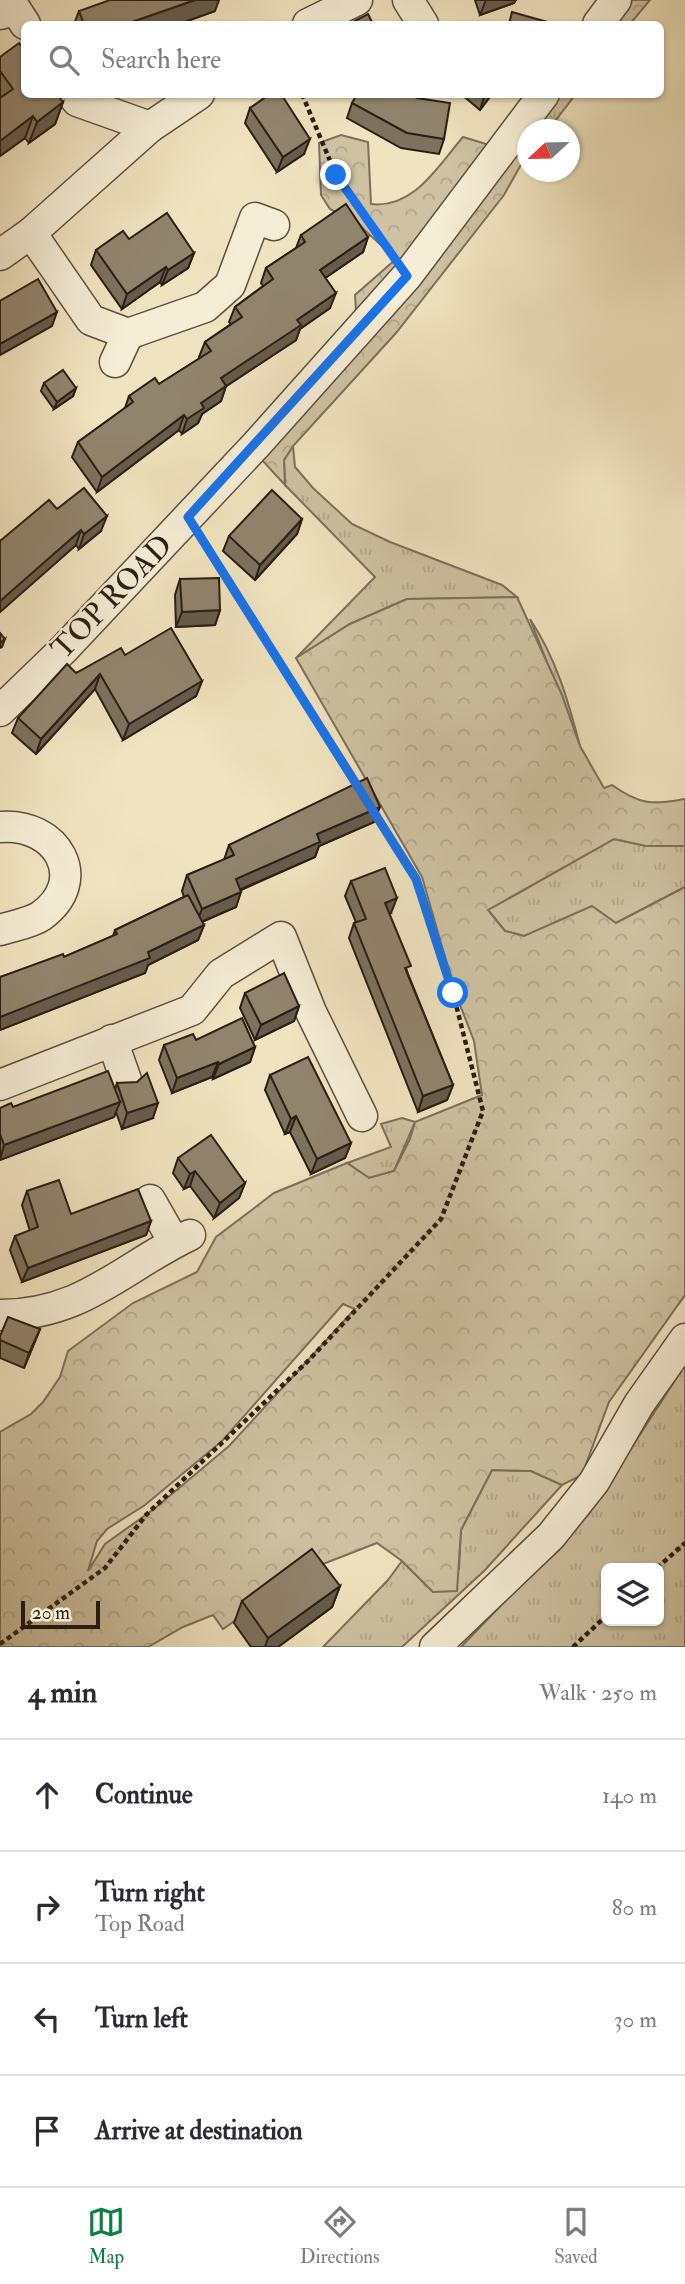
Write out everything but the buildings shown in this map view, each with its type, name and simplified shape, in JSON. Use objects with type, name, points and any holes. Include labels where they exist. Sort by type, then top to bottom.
[{"type":"street","points":[[314,21],[357,0]]},
{"type":"street","points":[[408,0],[421,21]]},
{"type":"street","points":[[599,21],[616,0]]},
{"type":"street","points":[[0,14],[16,10],[23,21]]},
{"type":"street","points":[[74,98],[76,101],[150,127]]},
{"type":"street","points":[[0,255],[31,233],[150,127],[193,98]]},
{"type":"street","name":"TOP ROAD","points":[[0,710],[64,649],[188,517],[407,276],[541,98]]},
{"type":"street","points":[[31,233],[91,320],[128,334],[205,307],[230,285],[256,218]]},
{"type":"street","points":[[115,362],[128,334]]},
{"type":"street","points":[[0,827],[17,826],[41,834],[59,851],[66,873],[57,901],[40,917],[0,930]]},
{"type":"street","points":[[0,1085],[192,1010],[221,974],[282,937],[311,1012],[362,1116]]},
{"type":"street","points":[[112,1040],[125,1080]]},
{"type":"street","points":[[0,1315],[60,1308],[116,1281],[182,1239],[150,1200]]},
{"type":"street","points":[[435,1647],[551,1536],[594,1482],[639,1404],[685,1339]]},
{"type":"path","points":[[304,98],[336,175],[407,276]]},
{"type":"path","points":[[188,517],[365,796]]},
{"type":"path","points":[[0,1644],[105,1568],[146,1515],[308,1360],[441,1219],[483,1111],[453,993],[416,879],[372,808]]},
{"type":"path","points":[[663,1563],[685,1543]]},
{"type":"path","points":[[573,1647],[601,1621]]},
{"type":"green space","points":[[627,0],[650,0],[632,21],[610,21]]},
{"type":"green space","points":[[550,98],[573,98],[557,119],[538,119],[538,113]]},
{"type":"green space","points":[[517,134],[517,172],[504,195],[396,333],[293,446],[284,460],[285,485],[261,459],[357,328],[355,295],[396,259],[357,223],[330,209],[321,195],[319,143],[341,135],[368,142],[371,204],[386,204],[412,193],[424,183],[463,137],[486,144],[506,145]]},
{"type":"green space","points":[[293,446],[295,467],[313,488],[352,524],[390,542],[502,585],[517,597],[407,599],[350,624],[296,658],[375,577],[285,485],[284,460]]},
{"type":"green space","points":[[517,597],[562,695],[580,746],[604,788],[612,785],[647,802],[685,799],[685,846],[646,846],[614,839],[488,910],[505,931],[524,936],[592,906],[616,923],[685,887],[685,1295],[609,1402],[582,1475],[562,1485],[531,1471],[492,1470],[461,1530],[457,1591],[433,1592],[402,1561],[377,1543],[305,1571],[223,1629],[213,1615],[183,1627],[148,1647],[0,1647],[0,1432],[31,1414],[43,1402],[60,1377],[68,1351],[133,1303],[197,1272],[216,1237],[274,1193],[347,1163],[369,1178],[394,1171],[410,1139],[415,1122],[482,1095],[474,1041],[455,992],[422,877],[296,658],[350,624],[407,599]],"holes":[[[343,1304],[355,1309],[229,1446],[154,1509],[105,1544],[88,1571],[97,1541],[107,1529],[145,1505],[222,1441]]]},
{"type":"green space","points":[[530,619],[554,664],[580,746]]},
{"type":"green space","points":[[614,839],[646,846],[685,846],[685,887],[616,923],[552,927],[524,936],[505,931],[488,910]]},
{"type":"green space","points":[[402,1118],[415,1122],[394,1171],[369,1178],[347,1163],[391,1147],[381,1124]]},
{"type":"green space","points":[[685,1365],[685,1647],[461,1647],[588,1515]]},
{"type":"green space","points":[[492,1470],[531,1471],[562,1485],[485,1570],[402,1647],[323,1647],[388,1580],[402,1561],[433,1592],[459,1569],[461,1530]]},
{"type":"route","points":[[336,175],[407,276],[188,517],[416,879],[453,993]]}]
